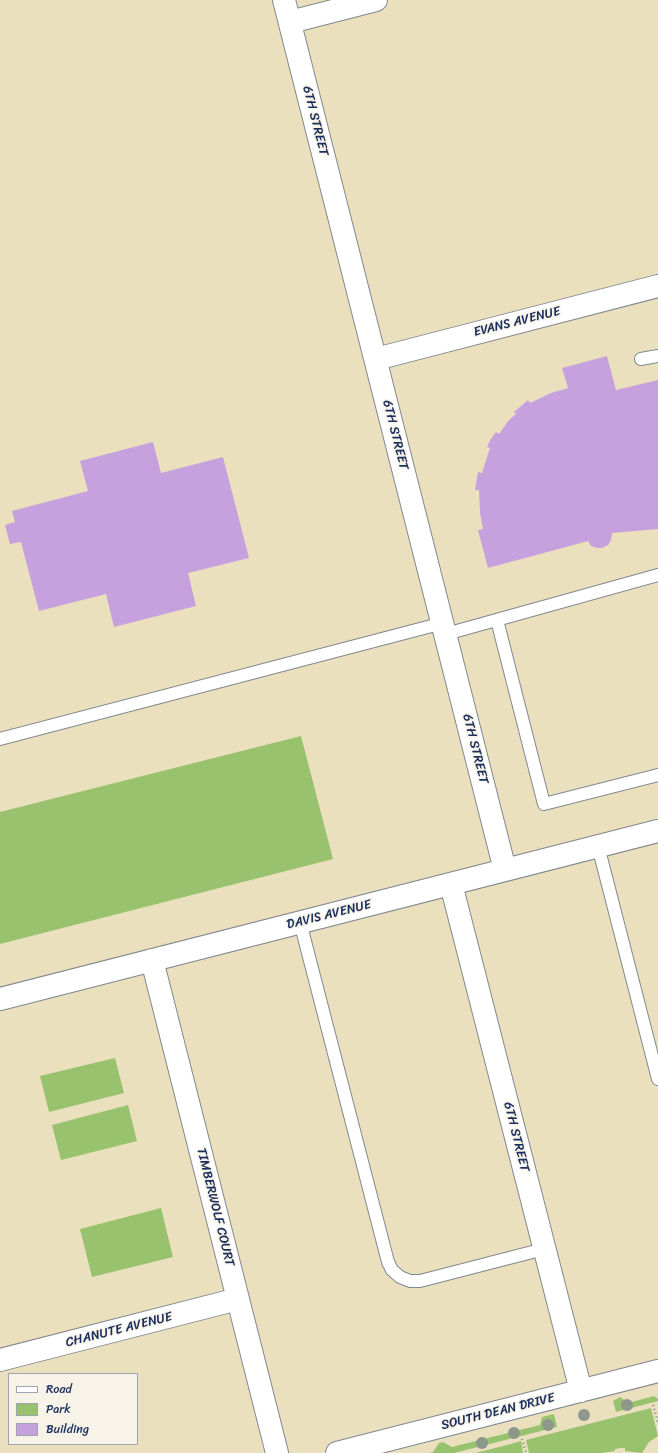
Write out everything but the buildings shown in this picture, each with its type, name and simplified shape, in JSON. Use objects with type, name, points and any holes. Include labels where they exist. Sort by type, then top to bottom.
[{"type":"street","name":"6TH STREET","points":[[284,0],[505,870]]},
{"type":"street","points":[[290,22],[371,1]]},
{"type":"street","name":"EVANS AVENUE","points":[[376,359],[658,286]]},
{"type":"street","name":"DAVIS AVENUE","points":[[0,999],[658,831]]},
{"type":"street","name":"6TH STREET","points":[[452,884],[581,1391]]},
{"type":"street","name":"TIMBERWOLF COURT","points":[[152,960],[277,1453]]},
{"type":"street","name":"CHANUTE AVENUE","points":[[0,1360],[238,1300]]},
{"type":"street","name":"SOUTH DEAN DRIVE","points":[[337,1453],[658,1372]]},
{"type":"lane","points":[[641,359],[658,356]]},
{"type":"lane","points":[[0,739],[444,629],[497,620],[658,575]]},
{"type":"lane","points":[[497,620],[544,804],[658,775]]},
{"type":"lane","points":[[598,846],[658,1079]]},
{"type":"lane","points":[[300,922],[388,1262],[392,1270],[400,1277],[410,1281],[420,1281],[544,1249]]},
{"type":"path","points":[[653,1405],[658,1423]]},
{"type":"path","points":[[522,1439],[526,1453]]},
{"type":"green space","points":[[301,736],[333,859],[0,944],[0,812]]},
{"type":"green space","points":[[115,1058],[124,1093],[49,1112],[40,1076]]},
{"type":"green space","points":[[128,1105],[137,1141],[61,1160],[52,1125]]},
{"type":"green space","points":[[161,1208],[173,1257],[92,1277],[80,1229]]},
{"type":"green space","points":[[654,1396],[658,1399],[658,1401],[616,1412],[613,1401],[620,1397],[628,1403]]},
{"type":"green space","points":[[651,1408],[658,1436],[649,1442],[642,1453],[625,1451],[625,1448],[620,1448],[615,1449],[615,1451],[601,1453],[529,1453],[526,1440]]},
{"type":"green space","points":[[554,1414],[557,1427],[454,1453],[429,1453],[433,1452],[439,1443],[443,1442],[452,1447],[540,1425],[542,1417]]},
{"type":"green space","points":[[521,1441],[523,1453],[475,1453],[511,1444]]}]
